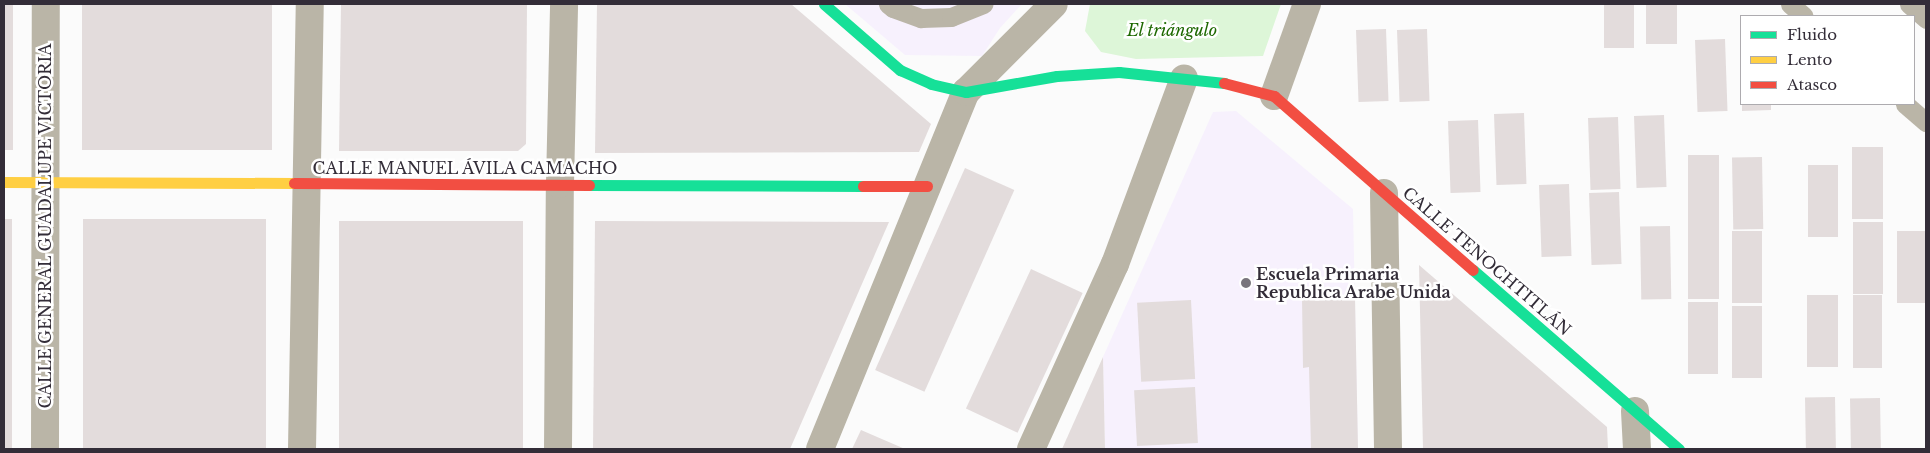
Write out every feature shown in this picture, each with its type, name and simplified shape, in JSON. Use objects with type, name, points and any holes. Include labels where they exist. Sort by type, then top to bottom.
[{"type":"street","name":"CALLE GENERAL GUADALUPE VICTORIA","points":[[45,449],[46,4]]},
{"type":"street","points":[[302,449],[310,4]]},
{"type":"street","points":[[558,449],[560,184],[564,4]]},
{"type":"street","points":[[824,4],[900,70],[931,84],[966,92],[1057,76],[1119,72],[1232,84],[1274,96],[1307,4]]},
{"type":"street","points":[[820,449],[966,92],[1054,4]]},
{"type":"street","points":[[1031,449],[1115,264],[1184,78]]},
{"type":"street","name":"CALLE TENOCHTITLÁN","points":[[1274,96],[1679,449]]},
{"type":"street","name":"CALLE MANUEL ÁVILA CAMACHO","points":[[4,182],[307,185],[927,186]]},
{"type":"street","points":[[1384,193],[1388,449]]},
{"type":"street","points":[[1635,411],[1637,449]]},
{"type":"lane","points":[[888,4],[893,8],[921,18],[951,17],[983,4]]},
{"type":"lane","points":[[1790,4],[1803,15]]},
{"type":"lane","points":[[1908,4],[1926,19]]},
{"type":"lane","points":[[1906,105],[1926,122]]},
{"type":"shaded area","points":[[845,4],[1022,4],[1000,28],[982,56],[905,55]]},
{"type":"shaded area","name":"Escuela Primaria Republica Arabe Unida","points":[[1236,111],[1353,209],[1358,449],[1105,449],[1103,357],[1213,112]]},
{"type":"green space","name":"El triángulo","points":[[1090,4],[1281,4],[1263,56],[1136,59],[1101,52],[1085,31]]},
{"type":"building","points":[[4,4],[13,4],[13,150],[4,150]]},
{"type":"building","points":[[82,4],[272,4],[272,150],[82,150]]},
{"type":"building","points":[[341,4],[527,4],[526,144],[518,151],[339,151]]},
{"type":"building","points":[[597,4],[791,4],[931,124],[919,152],[595,153]]},
{"type":"building","points":[[1604,4],[1634,4],[1634,48],[1604,48]]},
{"type":"building","points":[[1646,4],[1677,4],[1677,44],[1646,44]]},
{"type":"building","points":[[1386,29],[1389,101],[1359,102],[1356,30]]},
{"type":"building","points":[[1427,29],[1430,101],[1400,102],[1397,30]]},
{"type":"building","points":[[1725,39],[1728,111],[1698,112],[1695,40]]},
{"type":"building","points":[[1742,105],[1771,105],[1771,110],[1742,111]]},
{"type":"building","points":[[1524,113],[1526,184],[1496,185],[1494,114]]},
{"type":"building","points":[[1664,115],[1667,187],[1637,188],[1634,116]]},
{"type":"building","points":[[1618,117],[1621,189],[1591,190],[1588,118]]},
{"type":"building","points":[[1478,120],[1481,192],[1451,193],[1448,121]]},
{"type":"building","points":[[1852,147],[1883,147],[1883,219],[1852,219]]},
{"type":"building","points":[[1688,155],[1719,155],[1719,299],[1688,299]]},
{"type":"building","points":[[1762,157],[1763,229],[1733,230],[1732,158]]},
{"type":"building","points":[[1808,165],[1838,165],[1838,237],[1808,237]]},
{"type":"building","points":[[965,168],[1014,190],[924,392],[875,370]]},
{"type":"building","points":[[1569,184],[1572,256],[1542,257],[1539,185]]},
{"type":"building","points":[[1619,192],[1622,264],[1592,265],[1589,193]]},
{"type":"building","points":[[4,219],[12,219],[12,449],[4,449]]},
{"type":"building","points":[[83,219],[266,219],[266,449],[83,449]]},
{"type":"building","points":[[339,221],[523,221],[523,449],[339,449]]},
{"type":"building","points":[[595,221],[889,222],[790,449],[593,449]]},
{"type":"building","points":[[1853,222],[1883,222],[1883,294],[1853,294]]},
{"type":"building","points":[[1670,226],[1671,299],[1641,300],[1640,227]]},
{"type":"building","points":[[1732,231],[1762,231],[1762,303],[1732,303]]},
{"type":"building","points":[[1897,231],[1926,231],[1926,303],[1897,303]]},
{"type":"building","points":[[1419,265],[1607,427],[1608,449],[1423,449]]},
{"type":"building","points":[[1031,269],[1083,293],[1018,433],[966,409]]},
{"type":"building","points":[[1807,295],[1838,295],[1838,367],[1807,367]]},
{"type":"building","points":[[1853,295],[1882,295],[1882,368],[1853,368]]},
{"type":"building","points":[[1355,297],[1358,449],[1311,449],[1309,367],[1303,368],[1302,298]]},
{"type":"building","points":[[1191,300],[1195,379],[1141,382],[1137,303]]},
{"type":"building","points":[[1688,302],[1718,302],[1718,374],[1688,374]]},
{"type":"building","points":[[1732,306],[1762,306],[1762,378],[1732,378]]},
{"type":"building","points":[[1103,357],[1105,449],[1062,449]]},
{"type":"building","points":[[1195,387],[1198,443],[1137,446],[1134,390]]},
{"type":"building","points":[[1835,397],[1836,449],[1806,449],[1805,398]]},
{"type":"building","points":[[1880,398],[1881,449],[1851,449],[1850,399]]},
{"type":"building","points":[[861,430],[905,449],[852,449]]},
{"type":"traffic: fast","points":[[824,4],[900,70],[931,84],[966,92],[1057,76],[1119,72],[1224,83]]},
{"type":"traffic: fast","points":[[589,185],[863,186]]},
{"type":"traffic: fast","points":[[1473,270],[1679,449]]},
{"type":"traffic: slow","points":[[4,182],[294,183]]},
{"type":"traffic: jam","points":[[1224,83],[1274,96],[1473,270]]},
{"type":"traffic: jam","points":[[294,183],[589,185]]},
{"type":"traffic: jam","points":[[863,186],[927,186]]},
{"type":"place","name":"Escuela Primaria Republica Arabe Unida","points":[[1246,283]]}]
